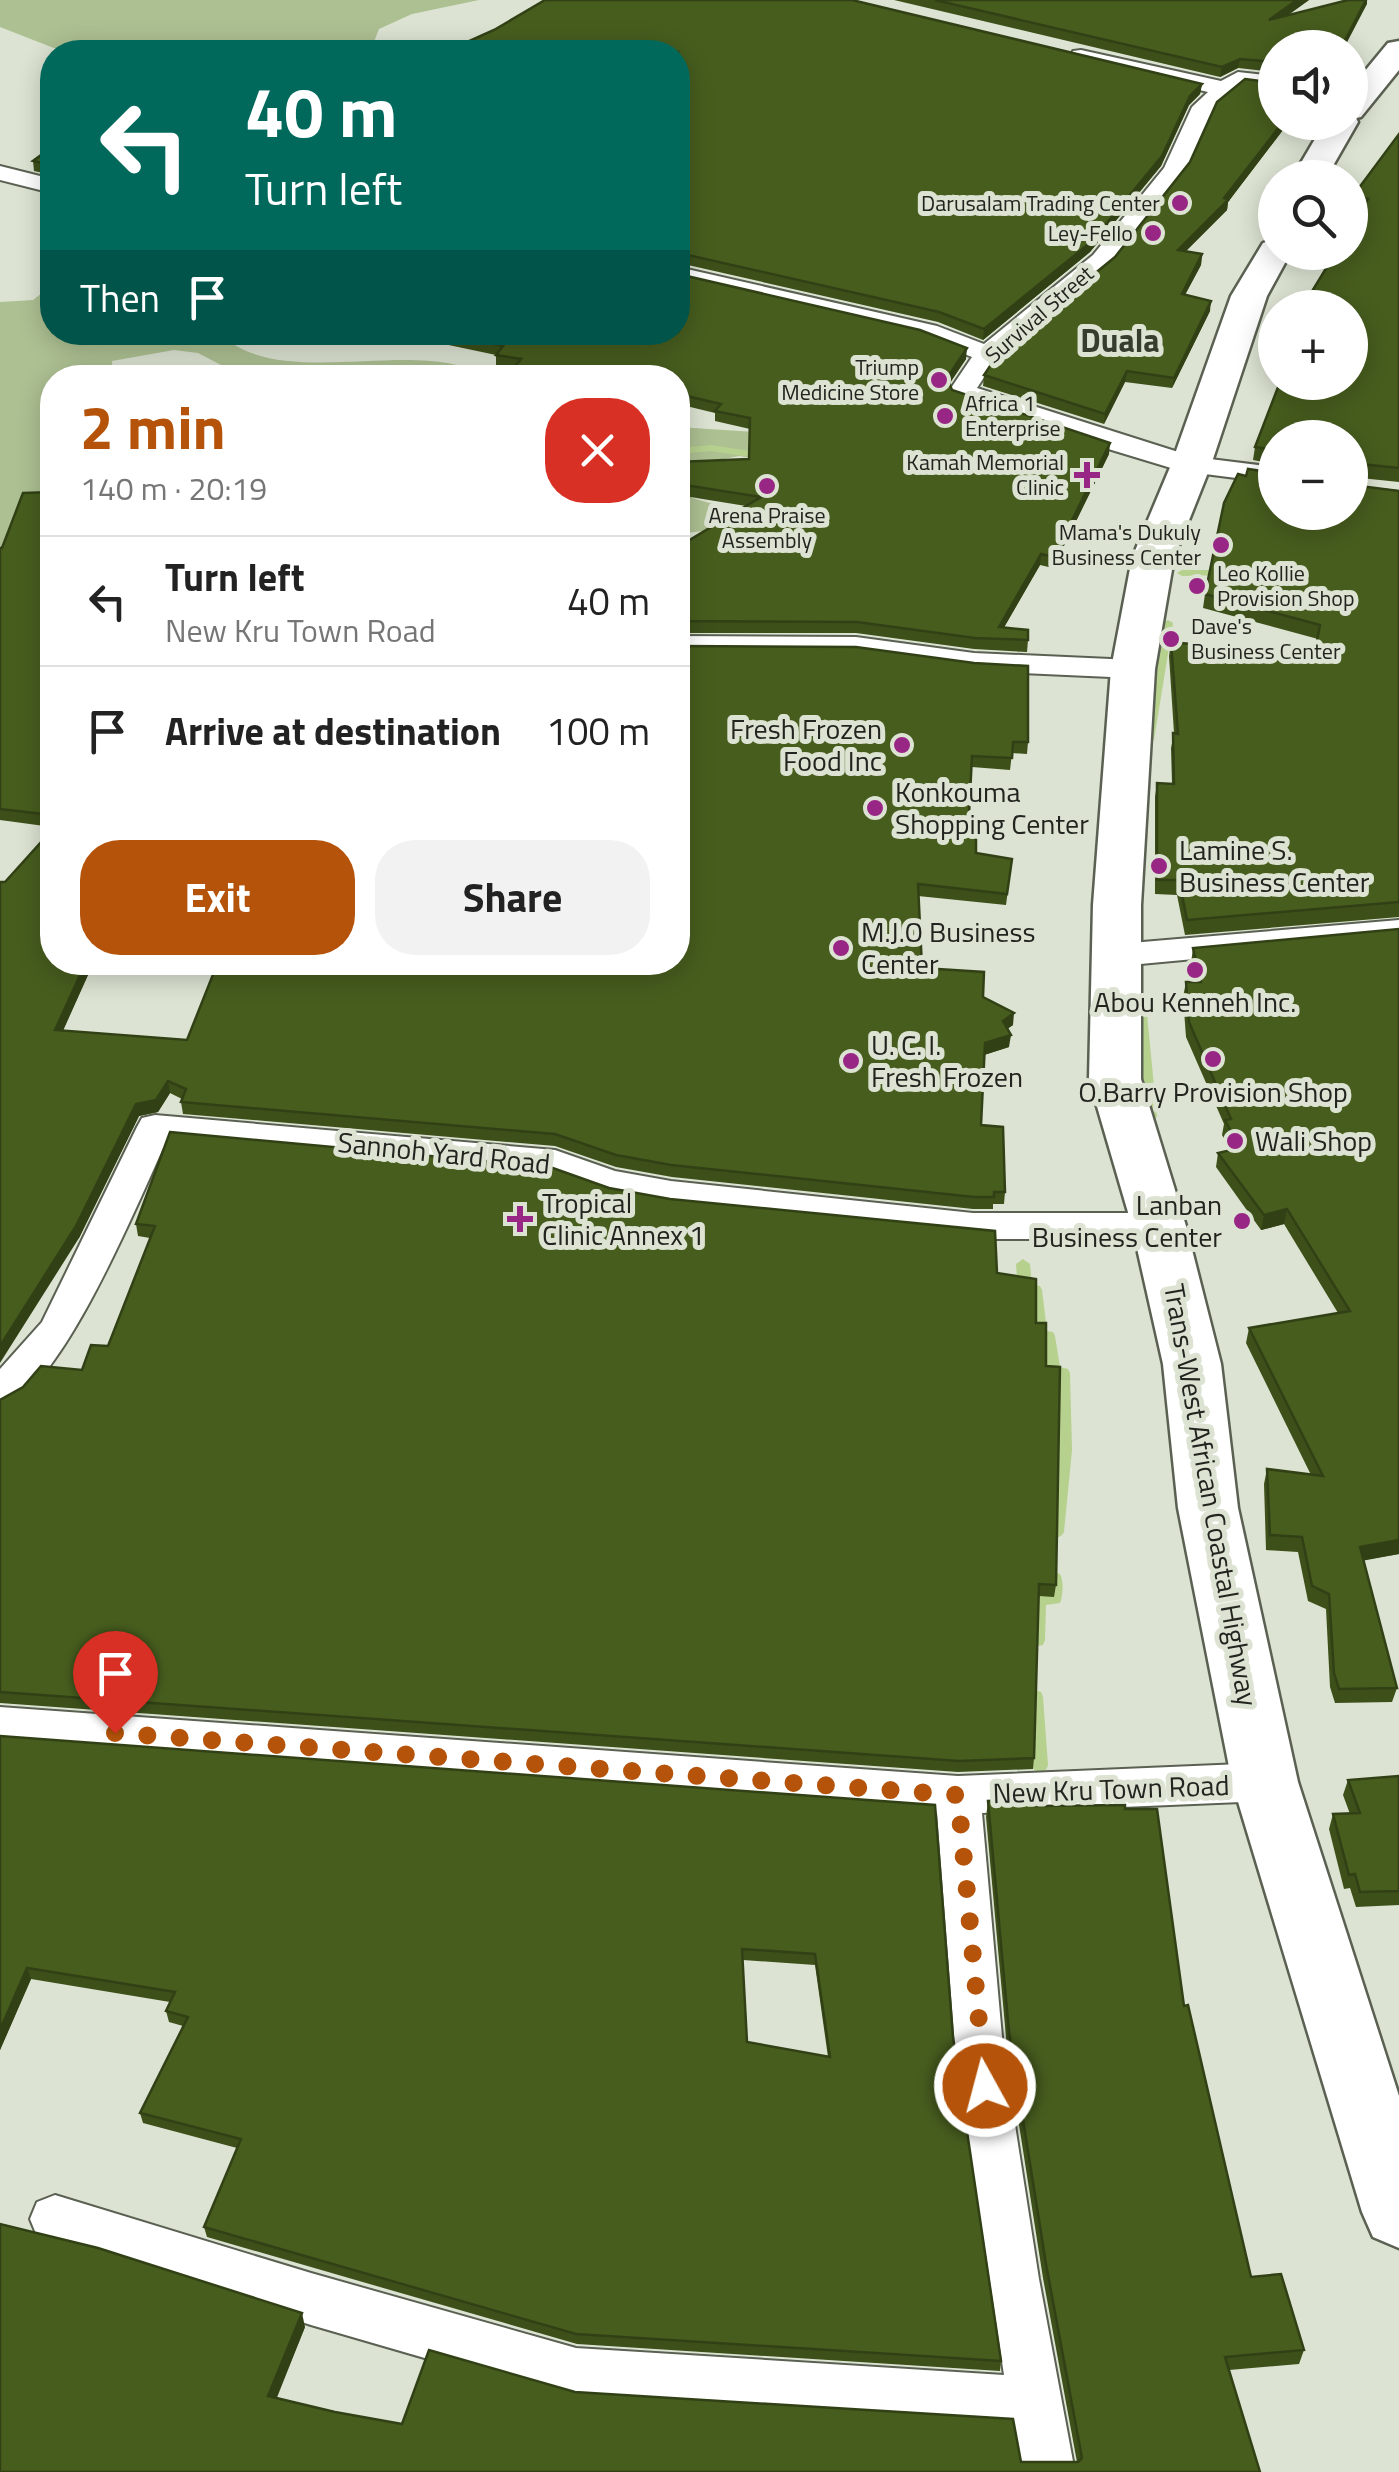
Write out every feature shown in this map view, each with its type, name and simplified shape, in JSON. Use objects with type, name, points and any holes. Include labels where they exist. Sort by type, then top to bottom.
[{"type":"highway","points":[[1368,85],[1399,50]]},
{"type":"highway","name":"Trans-West African Coastal Highway","points":[[1264,270],[1249,296],[1153,558],[1132,670],[1117,905],[1114,1079],[1159,1226],[1192,1364],[1208,1508],[1266,1782],[1399,2212]]},
{"type":"street","points":[[1060,51],[1225,88],[1238,78],[1258,81]]},
{"type":"street","name":"Survival Street","points":[[1190,465],[962,391],[987,354],[1102,260],[1176,170],[1203,107],[1225,88]]},
{"type":"street","points":[[5,178],[40,184]]},
{"type":"street","points":[[690,277],[928,330],[987,354]]},
{"type":"street","points":[[1190,465],[1258,473]]},
{"type":"street","points":[[690,645],[856,646],[974,662],[1132,670]]},
{"type":"street","points":[[1119,955],[1399,930]]},
{"type":"street","name":"Sannoh Yard Road","points":[[0,1395],[56,1330],[155,1127],[555,1162],[610,1183],[672,1194],[973,1226],[1159,1226]]},
{"type":"street","name":"New Kru Town Road","points":[[0,1724],[958,1795],[1266,1782]]},
{"type":"street","points":[[958,1795],[979,2048],[1013,2279],[1048,2472]]},
{"type":"street","points":[[56,2219],[311,2299],[576,2375],[1036,2404]]},
{"type":"green space","points":[[0,0],[479,0],[412,14],[379,29],[375,40],[40,43],[0,27]]},
{"type":"green space","points":[[40,294],[40,345],[237,345],[277,360],[425,361],[457,365],[221,365],[198,353],[174,350],[112,361],[112,365],[40,365],[40,493],[26,504],[40,534],[40,547],[0,548],[0,302],[33,300]]},
{"type":"green space","points":[[690,428],[755,432],[880,478],[739,456],[707,462],[690,488]]},
{"type":"green space","points":[[690,493],[692,498],[720,506],[741,518],[711,530],[690,533]]},
{"type":"building","points":[[545,0],[852,0],[1202,84],[1190,96],[1162,156],[1091,242],[984,329],[939,312],[690,255],[690,40],[472,40]]},
{"type":"building","points":[[935,0],[1297,0],[1269,20],[1348,0],[1366,0],[1350,30],[1258,30],[1258,61],[1240,59],[1222,67]]},
{"type":"building","points":[[1245,79],[1258,81],[1258,140],[1269,140],[1224,198],[1228,200],[1178,250],[1202,254],[1182,294],[1211,301],[1174,378],[1127,371],[1105,414],[984,375],[1000,351],[1115,257],[1190,162],[1217,102]]},
{"type":"building","points":[[1399,134],[1399,468],[1368,465],[1368,420],[1265,420],[1273,400],[1368,400],[1368,290],[1313,290],[1325,270],[1368,270],[1368,176]]},
{"type":"building","points":[[690,277],[920,330],[967,348],[947,378],[952,390],[1110,443],[1054,557],[1041,554],[999,627],[1028,630],[1028,640],[975,638],[857,622],[690,621],[690,540],[761,497],[690,486],[690,461],[749,459],[750,418],[715,411],[721,404],[690,397],[690,365],[516,365],[521,359],[496,355],[503,346],[498,345],[690,345]]},
{"type":"building","points":[[1248,469],[1258,470],[1258,530],[1368,530],[1368,487],[1399,491],[1399,902],[1187,920],[1179,880],[1157,880],[1157,783],[1174,784],[1173,733],[1178,734],[1171,642],[1314,657],[1320,625],[1205,594],[1224,503],[1238,474],[1246,476]]},
{"type":"building","points":[[40,492],[40,814],[0,809],[0,548],[23,493]]},
{"type":"building","points":[[690,646],[856,647],[1028,666],[1028,742],[1013,742],[1012,758],[972,756],[968,834],[976,839],[976,853],[1012,859],[1007,894],[918,884],[922,968],[984,972],[983,997],[1014,1013],[1003,1021],[1011,1035],[985,1043],[981,1125],[1003,1127],[1005,1192],[994,1192],[994,1197],[671,1165],[616,1155],[555,1134],[181,1102],[186,1089],[168,1081],[156,1100],[136,1104],[76,1226],[0,1346],[0,882],[5,882],[40,843],[40,975],[80,975],[55,1030],[187,1040],[213,975],[690,975]]},
{"type":"building","points":[[1399,929],[1399,1540],[1360,1547],[1397,1688],[1339,1689],[1334,1673],[1329,1594],[1312,1586],[1302,1537],[1270,1535],[1267,1469],[1323,1476],[1249,1328],[1350,1311],[1287,1209],[1264,1215],[1218,1153],[1240,1148],[1225,1120],[1231,1119],[1189,1022],[1186,982],[1201,982],[1193,948]]},
{"type":"building","points":[[170,1132],[550,1167],[609,1188],[670,1199],[995,1231],[997,1273],[1036,1279],[1036,1323],[1046,1323],[1046,1366],[1060,1367],[1056,1585],[1039,1584],[1034,1758],[959,1761],[0,1692],[0,1400],[23,1387],[41,1366],[82,1370],[91,1345],[108,1346],[155,1226],[136,1224]]},
{"type":"building","points":[[0,1736],[935,1805],[953,2037],[1001,2361],[576,2334],[204,2227],[241,2139],[140,2113],[188,2017],[166,2011],[175,1992],[27,1968],[0,2030]],"holes":[[[742,1949],[815,1954],[830,2057],[747,2042]]]},
{"type":"building","points":[[1399,1776],[1399,1891],[1360,1892],[1355,1874],[1349,1875],[1333,1814],[1360,1813],[1348,1780]]},
{"type":"building","points":[[1034,1799],[1034,1806],[1125,1805],[1125,1809],[1157,1809],[1184,2006],[1188,2005],[1251,2277],[1281,2274],[1304,2350],[1225,2357],[1260,2472],[0,2472],[0,2224],[98,2248],[302,2313],[268,2396],[335,2412],[402,2424],[429,2350],[575,2392],[1013,2419],[1021,2462],[1078,2462],[1082,2458],[1009,2032],[988,1801]]},
{"type":"waterway","points":[[690,450],[711,448],[768,457]]},
{"type":"waterway","points":[[1182,573],[1227,573]]},
{"type":"waterway","points":[[1148,740],[1168,623]]},
{"type":"waterway","points":[[1140,1004],[1150,1117]]},
{"type":"waterway","points":[[1023,1264],[1025,1290],[1035,1290],[1040,1335],[1048,1336],[1053,1370],[1063,1373],[1065,1450],[1056,1532]]},
{"type":"waterway","points":[[1037,1640],[1039,1598],[1054,1599],[1055,1578]]},
{"type":"waterway","points":[[1035,1697],[1040,1765]]},
{"type":"place","name":"Darusalam Trading Center","points":[[1180,203]]},
{"type":"place","name":"Ley-Fello","points":[[1153,233]]},
{"type":"place","name":"Triump Medicine Store","points":[[939,380]]},
{"type":"place","name":"Africa 1 Enterprise","points":[[945,416]]},
{"type":"place","name":"Kamah Memorial Clinic","points":[[1087,475]]},
{"type":"place","name":"Arena Praise Assembly","points":[[767,486]]},
{"type":"place","name":"Mama's Dukuly Business Center","points":[[1221,545]]},
{"type":"place","name":"Leo Kollie Provision Shop","points":[[1197,586]]},
{"type":"place","name":"Dave's Business Center","points":[[1171,639]]},
{"type":"place","name":"Fresh Frozen Food Inc","points":[[902,745]]},
{"type":"place","name":"Konkouma Shopping Center","points":[[875,808]]},
{"type":"place","name":"Lamine S. Business Center","points":[[1159,866]]},
{"type":"place","name":"M.J.O Business Center","points":[[841,948]]},
{"type":"place","name":"Abou Kenneh Inc.","points":[[1195,970]]},
{"type":"place","name":"O.Barry Provision Shop","points":[[1213,1059]]},
{"type":"place","name":"U. C. I. Fresh Frozen","points":[[851,1061]]},
{"type":"place","name":"Wali Shop","points":[[1235,1141]]},
{"type":"place","name":"Tropical Clinic Annex 1","points":[[520,1219]]},
{"type":"place","name":"Lanban Business Center","points":[[1242,1221]]},
{"type":"district","name":"Duala","points":[[1120,341]]},
{"type":"route","points":[[115,1733],[958,1795],[985,2086]]}]
